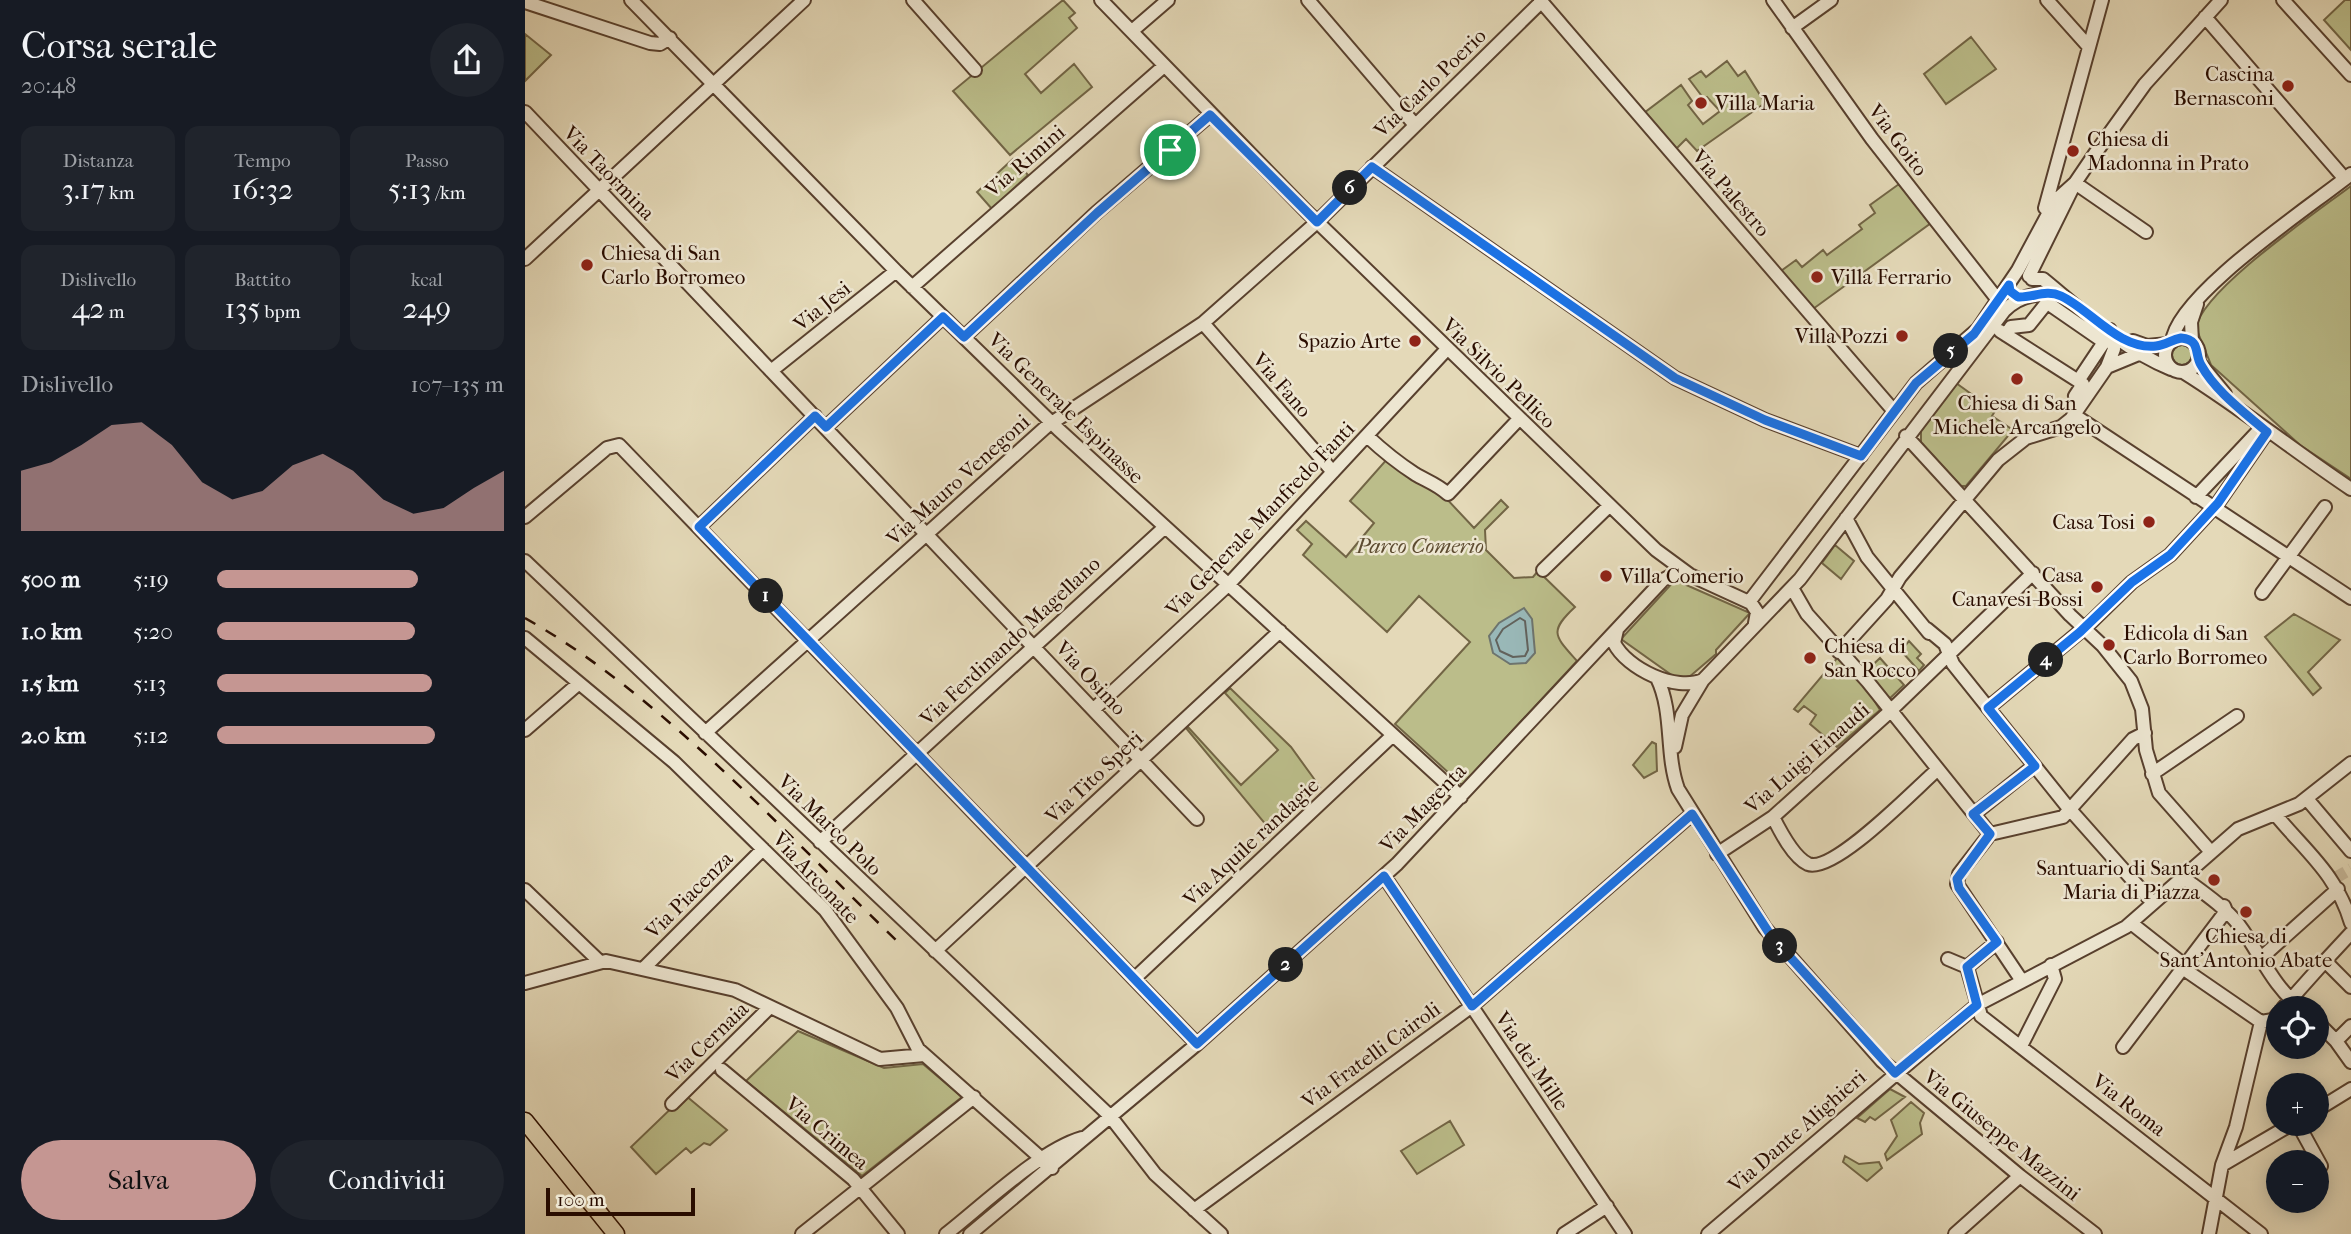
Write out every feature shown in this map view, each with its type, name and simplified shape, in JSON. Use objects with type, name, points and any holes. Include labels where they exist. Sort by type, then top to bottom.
[{"type":"main road","points":[[525,1121],[616,1234]]},
{"type":"street","name":"Via Generale Espinasse","points":[[631,0],[715,82],[896,271],[1051,423],[1461,797]]},
{"type":"street","points":[[525,259],[804,0]]},
{"type":"street","points":[[913,0],[975,70]]},
{"type":"street","name":"Via Silvio Pellico","points":[[1101,0],[1317,222],[1656,550],[1690,575],[1749,602]]},
{"type":"street","points":[[1132,32],[1168,0]]},
{"type":"street","points":[[1308,0],[1415,125]]},
{"type":"street","name":"Via Goito","points":[[1773,0],[1872,139],[1998,300]]},
{"type":"street","points":[[1792,28],[1831,0]]},
{"type":"street","points":[[2047,0],[2089,47]]},
{"type":"street","points":[[2041,222],[2102,0]]},
{"type":"street","points":[[2283,0],[2351,75]]},
{"type":"street","name":"Via Carlo Poerio","points":[[1317,222],[1541,1]]},
{"type":"street","name":"Via Palestro","points":[[1541,1],[1893,410]]},
{"type":"street","points":[[525,2],[650,43],[660,44],[670,38]]},
{"type":"street","points":[[2024,297],[2034,287],[2031,277],[2075,183],[2140,90],[2212,6],[2348,177],[2262,240],[2181,318],[2165,355],[2177,371]]},
{"type":"street","name":"Via Rimini","points":[[912,287],[1164,66]]},
{"type":"street","name":"Via Taormina","points":[[525,112],[927,533]]},
{"type":"street","points":[[964,337],[1097,213],[1210,115]]},
{"type":"street","points":[[1372,167],[1675,378],[1765,420],[1861,456]]},
{"type":"street","points":[[1755,622],[1756,610],[1749,602],[1893,410],[1921,377],[1974,334],[2011,280],[2055,201],[2075,183]]},
{"type":"street","points":[[2075,183],[2146,232]]},
{"type":"street","name":"Via Mauro Venegoni","points":[[705,733],[1051,423],[1203,323],[1317,222]]},
{"type":"street","name":"Via Jesi","points":[[771,371],[896,271]]},
{"type":"street","points":[[2011,280],[2021,273],[2043,279],[2059,295],[2110,331],[2234,404],[2265,430],[2351,489]]},
{"type":"street","points":[[2011,280],[2013,294],[2024,297],[2042,293],[2059,295]]},
{"type":"street","name":"Via Giuseppe Mazzini","points":[[1673,759],[1682,715],[1703,680],[1755,622],[1792,588],[1935,398],[2006,309],[2024,297]]},
{"type":"street","points":[[2177,371],[2191,370],[2198,361],[2198,349],[2192,341],[2191,322],[2198,301]]},
{"type":"street","points":[[2077,399],[2075,396],[2083,384],[2078,381],[2004,327],[2029,325],[2048,303],[2103,341],[2104,344],[2078,381]]},
{"type":"street","points":[[826,427],[943,317]]},
{"type":"street","name":"Via Fano","points":[[1203,323],[1333,472]]},
{"type":"street","points":[[1839,652],[1888,599],[1893,588],[1963,498],[2014,447],[2028,437],[2061,427],[2074,415],[2107,367],[2114,349],[2110,331]]},
{"type":"street","points":[[2107,367],[2140,349],[2181,338],[2192,341]]},
{"type":"street","name":"Via Generale Manfredo Fanti","points":[[1094,709],[1228,585],[1447,349]]},
{"type":"street","points":[[2198,361],[2234,404]]},
{"type":"street","points":[[1921,377],[1931,375],[1935,378],[1935,398]]},
{"type":"street","points":[[2074,415],[2351,598]]},
{"type":"street","points":[[699,527],[815,416]]},
{"type":"street","points":[[1367,436],[1389,456],[1417,475],[1434,481],[1448,494],[1519,419]]},
{"type":"street","points":[[2196,497],[2265,430]]},
{"type":"street","points":[[1988,708],[2084,628],[2132,582],[2170,555],[2213,509],[2265,430]]},
{"type":"street","points":[[1906,436],[2103,646],[2136,688],[2142,709],[2152,775],[2161,796],[2211,852]]},
{"type":"street","points":[[525,517],[607,448],[617,444],[1027,865],[1197,1044]]},
{"type":"street","points":[[1543,570],[1609,506]]},
{"type":"street","points":[[2262,593],[2325,507]]},
{"type":"street","points":[[1846,518],[1867,557]]},
{"type":"street","name":"Via Ferdinando Magellano","points":[[820,842],[1165,527]]},
{"type":"street","name":"Via Osimo","points":[[927,533],[1197,819]]},
{"type":"street","points":[[1831,538],[1845,539],[1867,557],[1927,629],[1945,644],[1947,654],[1988,708],[2071,810],[2153,903]]},
{"type":"street","points":[[1656,550],[1663,562],[1663,580],[1676,573],[1690,575]]},
{"type":"street","points":[[1787,554],[1779,574],[1785,584],[1792,588],[1802,608],[1990,834]]},
{"type":"street","name":"Via Marco Polo","points":[[525,561],[1110,1116],[1155,1174],[1221,1234]]},
{"type":"street","name":"Via Luigi Einaudi","points":[[1717,854],[1773,817],[1889,712],[2033,573]]},
{"type":"street","name":"Via Magenta","points":[[946,1234],[1048,1164],[1074,1150],[1082,1138],[1197,1044],[1384,876],[1663,580]]},
{"type":"street","points":[[1617,629],[1613,643],[1620,653],[1657,678],[1684,685],[1703,680]]},
{"type":"street","name":"Via Tito Speri","points":[[935,951],[1280,631]]},
{"type":"street","name":"Via Arconate","points":[[525,638],[674,762],[828,914],[894,1005],[915,1045],[1048,1164]]},
{"type":"street","points":[[1590,658],[1607,650],[1620,653]]},
{"type":"street","name":"Via Giuseppe Mazzini","points":[[1657,678],[1667,709],[1675,782],[1692,814],[1771,936],[1895,1073],[2095,1234]]},
{"type":"street","points":[[525,730],[579,684]]},
{"type":"street","points":[[2152,775],[2237,716]]},
{"type":"street","points":[[2022,981],[1957,881],[1990,834],[2057,821],[2071,810],[2133,739],[2145,733]]},
{"type":"street","name":"Via Aquile randagie","points":[[1135,978],[1393,734]]},
{"type":"street","points":[[1973,814],[2035,766]]},
{"type":"street","name":"Via Dante Alighieri","points":[[1708,1234],[1977,1005],[2131,923],[2181,876],[2245,825],[2308,800],[2349,768]]},
{"type":"street","points":[[1773,817],[1796,854],[1811,865],[1823,864],[1840,854],[1937,770]]},
{"type":"street","points":[[2308,800],[2351,850]]},
{"type":"street","name":"Via Fratelli Cairoli","points":[[1195,1210],[1472,1006],[1692,814]]},
{"type":"street","points":[[2275,814],[2335,882],[2351,923]]},
{"type":"street","name":"Via Piacenza","points":[[643,969],[763,849]]},
{"type":"street","name":"Via dei Mille","points":[[1384,876],[1625,1234]]},
{"type":"street","points":[[2181,876],[2225,908],[2285,996]]},
{"type":"street","points":[[2261,958],[2335,882]]},
{"type":"street","points":[[525,890],[599,961]]},
{"type":"street","points":[[2123,1046],[2225,908]]},
{"type":"street","points":[[2131,923],[2182,965],[2261,1022],[2266,1021]]},
{"type":"street","points":[[2294,996],[2351,933]]},
{"type":"street","points":[[1967,967],[1997,942]]},
{"type":"street","points":[[1948,959],[1967,967]]},
{"type":"street","points":[[2327,959],[2351,987]]},
{"type":"street","points":[[525,982],[599,961],[643,969],[731,988],[880,1059],[924,1055]]},
{"type":"street","points":[[2021,1046],[2055,979],[2051,965]]},
{"type":"street","points":[[1967,967],[1977,1005]]},
{"type":"street","name":"Via Roma","points":[[1977,1005],[1981,1016],[2261,1234]]},
{"type":"street","name":"Via Cernaia","points":[[672,1104],[770,1007]]},
{"type":"street","points":[[2209,1234],[2218,1199],[2222,1165],[2236,1127],[2261,1022]]},
{"type":"street","points":[[2336,1041],[2351,1026]]},
{"type":"street","points":[[2329,1034],[2348,1059]]},
{"type":"street","name":"Via Crimea","points":[[722,1070],[861,1187],[898,1234]]},
{"type":"street","points":[[2329,1103],[2351,1089]]},
{"type":"street","points":[[802,1234],[974,1097]]},
{"type":"street","points":[[2222,1165],[2272,1136]]},
{"type":"street","name":"Via Magenta","points":[[970,1234],[1048,1164]]},
{"type":"street","points":[[1955,1234],[2020,1176]]},
{"type":"street","points":[[1564,1234],[1607,1206]]},
{"type":"green space","points":[[1063,0],[1075,13],[1069,18],[1077,28],[1025,74],[1041,93],[1074,64],[1092,87],[1010,155],[953,91]]},
{"type":"green space","points":[[2345,0],[2351,0],[2351,50],[2324,20]]},
{"type":"green space","points":[[525,34],[551,55],[525,81]]},
{"type":"green space","points":[[1971,37],[1996,69],[1946,104],[1924,74]]},
{"type":"green space","points":[[1727,61],[1738,76],[1745,71],[1765,103],[1697,151],[1686,139],[1676,149],[1644,113],[1681,85],[1692,101],[1688,105],[1703,124],[1720,111],[1707,97],[1704,99],[1689,79],[1701,71],[1706,77]]},
{"type":"green space","points":[[1013,159],[1028,175],[992,209],[977,192]]},
{"type":"green space","points":[[1899,184],[1931,223],[1813,309],[1781,271],[1796,260],[1802,267],[1823,250],[1827,255],[1862,229],[1859,225],[1875,213],[1870,205]]},
{"type":"green space","points":[[2351,186],[2351,479],[2300,445],[2211,365],[2196,328],[2203,312],[2239,273]]},
{"type":"green space","points":[[2182,345],[2189,348],[2192,355],[2189,362],[2182,365],[2175,362],[2172,355],[2175,348]]},
{"type":"green space","points":[[1956,383],[1995,411],[1992,416],[2013,430],[1966,486],[1961,486],[1921,443],[1921,431]]},
{"type":"green space","name":"Parco Comerio","points":[[1388,458],[1444,496],[1474,528],[1501,500],[1508,507],[1485,530],[1486,550],[1514,578],[1533,577],[1538,571],[1575,607],[1561,622],[1558,634],[1577,661],[1462,785],[1395,724],[1470,642],[1419,596],[1387,632],[1303,555],[1312,544],[1297,530],[1306,521],[1346,557],[1374,523],[1350,501]]},
{"type":"green space","points":[[1835,545],[1854,561],[1841,579],[1822,563]]},
{"type":"green space","points":[[1675,580],[1750,613],[1716,650],[1716,654],[1688,678],[1673,676],[1621,639]]},
{"type":"green space","points":[[2294,614],[2340,640],[2308,672],[2321,688],[2313,695],[2265,637]]},
{"type":"green space","points":[[1900,640],[1905,646],[1909,641],[1921,654],[1917,658],[1924,665],[1919,671],[1895,644]]},
{"type":"green space","points":[[1838,657],[1866,687],[1880,710],[1837,747],[1810,724],[1816,715],[1804,706],[1798,712],[1794,709]]},
{"type":"green space","points":[[1880,658],[1904,685],[1887,701],[1865,672]]},
{"type":"green space","points":[[1230,688],[1291,747],[1320,787],[1272,832],[1186,728],[1188,727],[1241,785],[1278,750],[1225,693]]},
{"type":"green space","points":[[1652,742],[1656,744],[1657,771],[1644,778],[1633,765]]},
{"type":"green space","points":[[798,1031],[884,1068],[923,1064],[962,1097],[862,1176],[746,1081]]},
{"type":"green space","points":[[1890,1089],[1905,1097],[1875,1120],[1870,1117],[1865,1122],[1857,1118]]},
{"type":"green space","points":[[685,1095],[727,1130],[710,1145],[704,1143],[691,1153],[686,1148],[656,1174],[631,1147]]},
{"type":"green space","points":[[1911,1102],[1924,1113],[1920,1123],[1922,1134],[1887,1160],[1885,1154],[1897,1136],[1891,1120]]},
{"type":"green space","points":[[1450,1121],[1464,1145],[1417,1174],[1401,1151]]},
{"type":"green space","points":[[1845,1156],[1859,1164],[1879,1162],[1882,1168],[1867,1181],[1843,1162]]},
{"type":"water","points":[[1524,608],[1532,619],[1535,653],[1526,663],[1510,664],[1493,653],[1489,636],[1499,623]]},
{"type":"tunnel","points":[[2335,878],[2351,869]]},
{"type":"railway","points":[[525,618],[625,686],[673,725],[896,940]]},
{"type":"place","name":"Cascina Bernasconi","points":[[2288,86]]},
{"type":"place","name":"Villa Maria","points":[[1701,103]]},
{"type":"place","name":"Chiesa di Madonna in Prato","points":[[2073,151]]},
{"type":"place","name":"Chiesa di San Carlo Borromeo","points":[[587,265]]},
{"type":"place","name":"Villa Ferrario","points":[[1817,277]]},
{"type":"place","name":"Villa Pozzi","points":[[1902,336]]},
{"type":"place","name":"Spazio Arte","points":[[1415,341]]},
{"type":"place","name":"Chiesa di San Michele Arcangelo","points":[[2017,379]]},
{"type":"place","name":"Casa Tosi","points":[[2149,522]]},
{"type":"place","name":"Villa Comerio","points":[[1606,576]]},
{"type":"place","name":"Casa Canavesi-Bossi","points":[[2097,587]]},
{"type":"place","name":"Edicola di San Carlo Borromeo","points":[[2109,645]]},
{"type":"place","name":"Chiesa di San Rocco","points":[[1810,658]]},
{"type":"place","name":"Santuario di Santa Maria di Piazza","points":[[2214,880]]},
{"type":"place","name":"Chiesa di Sant'Antonio Abate","points":[[2246,912]]},
{"type":"route","points":[[1210,115],[1317,222],[1372,167],[1675,378],[1765,420],[1861,456],[1893,410],[1916,383],[1974,334],[2009,285],[2014,295],[2023,298],[2042,293],[2059,295],[2110,331],[2143,346],[2168,344],[2181,338],[2187,338],[2196,344],[2198,361],[2207,373],[2234,404],[2267,432],[2218,503],[2170,555],[2132,582],[2080,632],[1988,708],[2035,766],[1973,814],[1990,834],[1957,879],[1959,888],[1997,942],[1967,967],[1977,1005],[1895,1073],[1771,936],[1692,814],[1472,1006],[1384,876],[1197,1044],[699,527],[815,416],[826,427],[943,317],[964,337],[1097,213],[1170,150],[1210,115]]}]
